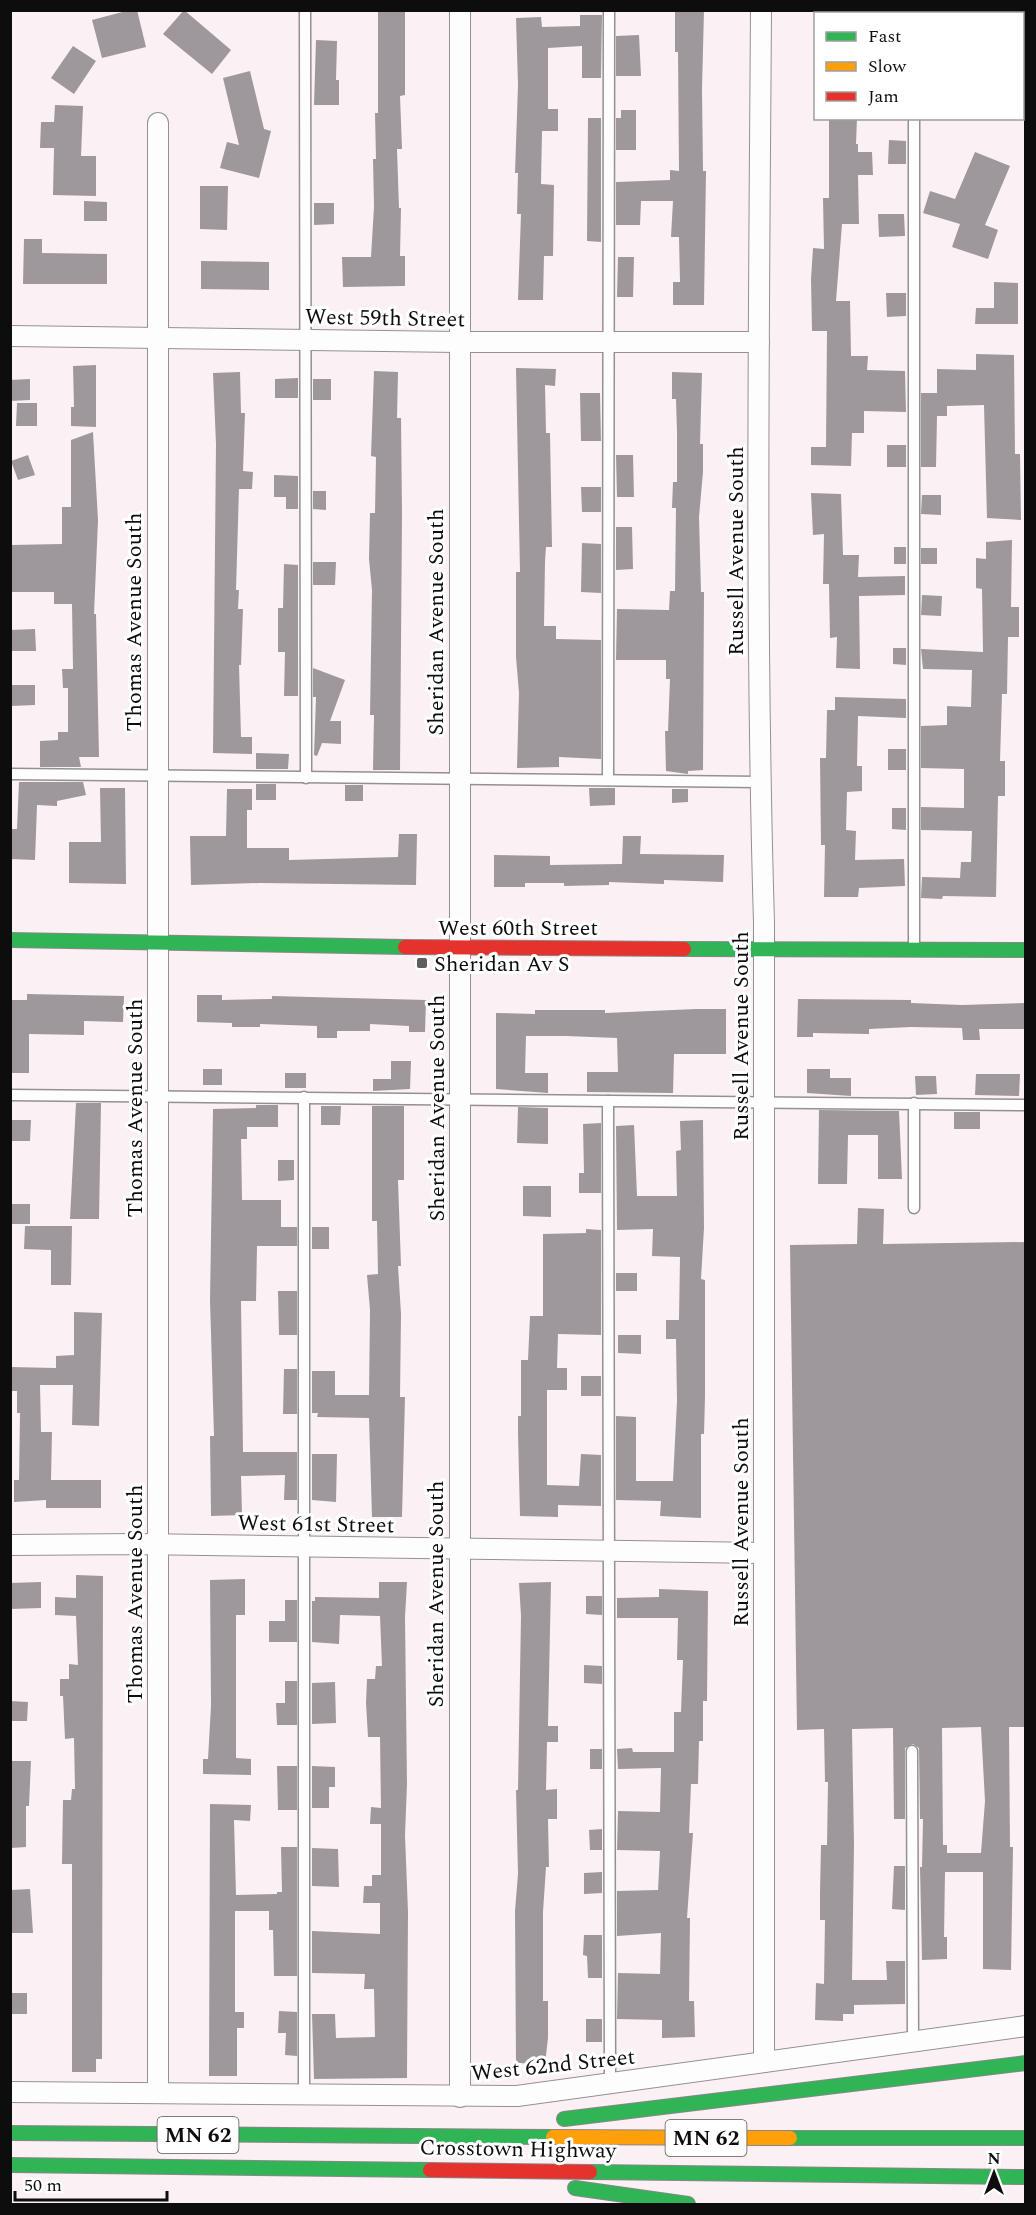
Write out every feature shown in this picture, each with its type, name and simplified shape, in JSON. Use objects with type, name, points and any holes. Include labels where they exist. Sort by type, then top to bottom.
[{"type":"main road","name":"West 60th Street","points":[[10,940],[460,948],[1026,950]]},
{"type":"main road","points":[[549,2121],[1026,2063]]},
{"type":"main road","points":[[386,2137],[525,2123]]},
{"type":"main road","name":"Crosstown Highway","points":[[10,2133],[386,2137],[1026,2138]]},
{"type":"main road","name":"Crosstown Highway","points":[[10,2165],[1026,2177]]},
{"type":"main road","points":[[395,2168],[605,2191],[688,2205]]},
{"type":"street","name":"Sheridan Avenue South","points":[[460,10],[458,342],[461,1099],[460,2097]]},
{"type":"street","name":"Russell Avenue South","points":[[761,10],[759,342],[760,782],[764,948],[764,2062]]},
{"type":"street","name":"Thomas Avenue South","points":[[158,123],[158,2093]]},
{"type":"street","name":"West 59th Street","points":[[10,336],[458,342],[759,342]]},
{"type":"street","name":"West 61st Street","points":[[10,1545],[138,1544],[764,1553]]},
{"type":"street","name":"West 62nd Street","points":[[10,2092],[518,2096],[1026,2026]]},
{"type":"lane","points":[[305,10],[306,778]]},
{"type":"lane","points":[[608,780],[609,10]]},
{"type":"lane","points":[[914,120],[914,949]]},
{"type":"lane","points":[[10,774],[760,782]]},
{"type":"lane","points":[[10,1095],[1026,1105]]},
{"type":"lane","points":[[304,1097],[304,2096]]},
{"type":"lane","points":[[608,1101],[610,2084]]},
{"type":"lane","points":[[914,1103],[914,1208]]},
{"type":"lane","points":[[912,1751],[914,2042]]},
{"type":"building","points":[[137,10],[146,47],[102,58],[92,20]]},
{"type":"building","points":[[184,10],[231,50],[212,74],[163,34]]},
{"type":"building","points":[[378,10],[405,10],[405,95],[400,96],[402,149],[397,149],[399,208],[401,208],[400,256],[405,256],[405,286],[343,287],[342,257],[371,257],[374,207],[373,159],[376,159],[375,113],[378,113]]},
{"type":"building","points":[[675,10],[704,10],[703,171],[706,171],[704,305],[673,305],[673,282],[680,282],[679,237],[671,237],[673,201],[641,201],[640,225],[616,225],[616,182],[670,180],[670,170],[679,171],[678,52],[675,52]]},
{"type":"building","points":[[580,15],[602,15],[601,78],[582,78],[582,46],[548,48],[548,109],[558,109],[558,131],[542,131],[541,184],[554,185],[553,256],[544,256],[543,300],[518,300],[521,214],[517,214],[518,173],[515,173],[518,85],[516,18],[541,17],[542,27],[580,26]]},
{"type":"building","points":[[639,35],[641,76],[616,76],[616,36]]},
{"type":"building","points":[[316,40],[337,41],[336,80],[339,80],[339,105],[314,105]]},
{"type":"building","points":[[73,46],[96,61],[74,94],[51,78]]},
{"type":"building","points":[[250,71],[264,129],[271,131],[259,178],[220,168],[227,142],[239,145],[223,78]]},
{"type":"building","points":[[55,105],[83,106],[81,156],[96,156],[96,196],[53,195],[54,148],[40,148],[41,122],[54,122]]},
{"type":"building","points":[[621,110],[636,110],[636,150],[616,150],[616,118],[621,118]]},
{"type":"building","points":[[588,118],[601,118],[601,242],[587,241]]},
{"type":"building","points":[[829,120],[857,120],[858,152],[872,152],[873,175],[858,175],[859,224],[842,224],[836,301],[850,301],[851,356],[868,356],[867,370],[905,371],[906,412],[864,411],[864,433],[852,433],[851,466],[811,465],[811,447],[826,447],[827,331],[812,331],[811,279],[813,248],[824,249],[823,198],[829,198]]},
{"type":"building","points":[[889,140],[906,141],[906,164],[888,164]]},
{"type":"building","points":[[975,152],[1010,166],[985,225],[998,230],[988,259],[952,247],[960,224],[923,213],[930,191],[955,199]]},
{"type":"building","points":[[200,186],[228,186],[227,230],[200,229]]},
{"type":"building","points":[[84,201],[107,202],[107,221],[84,221]]},
{"type":"building","points":[[314,203],[334,203],[334,224],[314,225]]},
{"type":"building","points":[[878,214],[904,214],[905,236],[879,237]]},
{"type":"building","points":[[24,239],[42,239],[42,253],[107,254],[107,284],[23,284]]},
{"type":"building","points":[[618,257],[634,257],[633,297],[617,297]]},
{"type":"building","points":[[201,261],[269,262],[269,290],[201,289]]},
{"type":"building","points":[[994,282],[1018,283],[1018,324],[975,324],[976,308],[994,308]]},
{"type":"building","points":[[886,293],[906,293],[906,316],[887,317]]},
{"type":"building","points":[[976,354],[1014,355],[1015,454],[1020,454],[1021,520],[987,518],[984,405],[947,406],[947,416],[937,416],[936,467],[921,467],[921,393],[937,393],[937,369],[976,370]]},
{"type":"building","points":[[96,365],[96,427],[71,426],[71,407],[74,407],[73,366]]},
{"type":"building","points":[[516,368],[556,369],[555,386],[545,385],[546,433],[550,433],[552,547],[546,547],[544,626],[556,626],[556,639],[601,640],[601,759],[559,757],[559,767],[517,768],[519,693],[516,657],[516,572],[520,572]]},
{"type":"building","points":[[374,371],[398,372],[397,418],[401,418],[400,770],[373,770],[374,715],[370,715],[372,590],[369,559],[370,513],[375,513],[376,457],[371,456]]},
{"type":"building","points":[[240,372],[241,413],[245,413],[243,471],[253,472],[252,489],[239,489],[236,590],[239,590],[238,609],[243,609],[241,665],[239,665],[241,737],[252,737],[252,754],[213,753],[216,444],[213,373]]},
{"type":"building","points":[[672,372],[702,373],[700,444],[703,444],[703,472],[699,517],[701,592],[704,592],[703,770],[688,771],[688,774],[666,771],[665,731],[668,731],[670,679],[666,679],[666,660],[616,660],[617,609],[669,610],[670,591],[675,591],[676,508],[672,508],[673,482],[677,482],[677,432],[676,399],[672,399]]},
{"type":"building","points":[[298,378],[298,398],[275,398],[275,379]]},
{"type":"building","points":[[30,379],[30,400],[10,401],[10,380]]},
{"type":"building","points":[[313,379],[331,379],[331,400],[313,400]]},
{"type":"building","points":[[580,393],[600,393],[601,441],[581,441]]},
{"type":"building","points":[[17,403],[37,403],[37,426],[16,426]]},
{"type":"building","points":[[93,432],[98,520],[94,614],[96,614],[99,757],[79,757],[81,767],[40,767],[40,741],[58,740],[58,732],[68,732],[68,688],[63,688],[62,669],[73,669],[72,604],[54,604],[54,592],[10,592],[10,545],[62,544],[62,507],[71,507],[71,440]]},
{"type":"building","points":[[887,445],[906,445],[906,467],[887,467]]},
{"type":"building","points":[[28,455],[35,475],[18,480],[11,461]]},
{"type":"building","points":[[616,455],[633,455],[634,497],[617,497]]},
{"type":"building","points":[[274,475],[298,476],[298,509],[286,509],[286,497],[274,497]]},
{"type":"building","points":[[581,487],[601,487],[601,512],[582,512]]},
{"type":"building","points":[[313,491],[326,491],[326,510],[313,509]]},
{"type":"building","points":[[811,493],[841,494],[843,555],[859,555],[858,577],[905,576],[905,595],[859,596],[860,669],[836,668],[837,637],[830,638],[829,584],[823,584],[824,534],[813,535]]},
{"type":"building","points":[[922,495],[941,495],[941,515],[921,514]]},
{"type":"building","points":[[616,527],[632,527],[633,569],[616,570]]},
{"type":"building","points":[[1012,540],[1011,607],[1019,607],[1019,637],[1008,637],[1007,694],[1002,694],[1000,761],[1005,761],[1005,796],[998,796],[996,897],[921,898],[922,877],[960,878],[961,862],[971,862],[972,831],[921,830],[921,807],[964,808],[964,769],[921,768],[921,726],[947,725],[947,706],[971,707],[972,670],[923,669],[921,649],[983,652],[982,589],[976,588],[976,558],[986,559],[986,542]]},
{"type":"building","points":[[582,543],[601,544],[601,593],[581,592]]},
{"type":"building","points":[[894,547],[906,547],[906,564],[894,564]]},
{"type":"building","points":[[921,548],[937,548],[937,564],[921,564]]},
{"type":"building","points":[[313,562],[336,562],[335,585],[313,585]]},
{"type":"building","points":[[284,564],[298,565],[298,696],[284,696],[285,652],[278,652],[278,608],[283,608]]},
{"type":"building","points":[[922,595],[942,596],[941,616],[921,615]]},
{"type":"building","points":[[35,629],[36,651],[10,651],[10,630]]},
{"type":"building","points":[[893,648],[906,648],[906,665],[893,664]]},
{"type":"building","points":[[313,668],[345,680],[330,721],[341,721],[341,744],[322,743],[317,756],[314,755],[316,697],[313,697]]},
{"type":"building","points":[[10,685],[35,685],[35,705],[11,706]]},
{"type":"building","points":[[835,697],[906,699],[906,718],[858,716],[857,766],[862,766],[862,791],[847,792],[846,830],[856,831],[855,860],[904,859],[905,886],[859,888],[858,897],[824,897],[825,845],[821,845],[820,758],[826,758],[827,710],[835,710]]},
{"type":"building","points":[[888,749],[906,749],[906,770],[888,770]]},
{"type":"building","points":[[256,753],[289,754],[288,769],[256,769]]},
{"type":"building","points":[[19,782],[83,782],[86,795],[57,801],[57,806],[37,805],[35,860],[10,859],[10,829],[17,829]]},
{"type":"building","points":[[256,784],[276,784],[276,800],[256,800]]},
{"type":"building","points":[[345,785],[363,785],[363,801],[345,801]]},
{"type":"building","points":[[100,788],[125,788],[126,884],[69,883],[69,842],[101,842]]},
{"type":"building","points":[[589,788],[615,788],[615,805],[590,806]]},
{"type":"building","points":[[227,789],[252,789],[252,810],[247,810],[247,848],[289,848],[289,860],[398,857],[399,834],[417,834],[416,885],[260,883],[191,885],[190,836],[226,836]]},
{"type":"building","points":[[672,789],[688,789],[688,802],[672,803]]},
{"type":"building","points":[[892,808],[906,808],[906,830],[892,829]]},
{"type":"building","points":[[623,836],[641,836],[640,854],[724,855],[723,882],[664,880],[664,884],[609,882],[609,885],[564,886],[564,883],[525,883],[525,887],[494,887],[494,855],[550,856],[550,865],[622,864]]},
{"type":"building","points":[[27,994],[124,996],[123,1022],[84,1021],[84,1035],[29,1034],[29,1073],[10,1073],[10,1000],[27,1000]]},
{"type":"building","points":[[197,995],[222,995],[222,1000],[272,999],[272,996],[426,1000],[425,1032],[409,1032],[409,1026],[370,1024],[370,1031],[337,1031],[337,1038],[317,1038],[317,1026],[260,1024],[260,1027],[232,1027],[232,1023],[197,1022]]},
{"type":"building","points":[[798,999],[911,1000],[911,1003],[962,1005],[1026,1003],[1026,1029],[979,1029],[980,1040],[963,1040],[962,1028],[911,1027],[869,1029],[869,1034],[813,1033],[813,1037],[797,1037]]},
{"type":"building","points":[[726,1009],[726,1054],[674,1054],[673,1093],[587,1092],[587,1072],[618,1072],[617,1038],[566,1036],[526,1036],[525,1073],[548,1073],[548,1093],[496,1089],[496,1013],[535,1014],[535,1010],[605,1010],[605,1013]]},
{"type":"building","points":[[391,1061],[411,1061],[410,1089],[373,1091],[373,1079],[391,1079]]},
{"type":"building","points":[[203,1069],[222,1069],[222,1085],[203,1085]]},
{"type":"building","points":[[807,1069],[830,1069],[830,1078],[851,1078],[851,1096],[807,1093]]},
{"type":"building","points":[[285,1073],[306,1073],[306,1088],[285,1088]]},
{"type":"building","points":[[976,1074],[1020,1074],[1019,1096],[975,1095]]},
{"type":"building","points":[[915,1076],[936,1076],[937,1094],[916,1095]]},
{"type":"building","points":[[76,1103],[101,1103],[99,1219],[70,1219]]},
{"type":"building","points":[[256,1105],[278,1105],[278,1127],[247,1127],[247,1139],[241,1139],[242,1200],[281,1200],[281,1227],[297,1227],[297,1246],[257,1246],[256,1301],[241,1301],[243,1452],[297,1452],[297,1500],[284,1500],[285,1475],[241,1476],[242,1515],[211,1516],[210,1436],[214,1436],[210,1300],[213,1109],[256,1108]]},
{"type":"building","points":[[321,1106],[341,1106],[340,1125],[321,1125]]},
{"type":"building","points":[[372,1106],[404,1106],[404,1180],[398,1180],[401,1266],[398,1266],[401,1314],[400,1397],[405,1397],[402,1517],[372,1517],[369,1418],[317,1417],[318,1413],[312,1413],[312,1371],[335,1371],[335,1395],[369,1395],[370,1310],[367,1275],[378,1274],[377,1221],[372,1221]]},
{"type":"building","points":[[518,1107],[548,1108],[548,1144],[517,1143]]},
{"type":"building","points":[[819,1110],[899,1111],[902,1179],[878,1179],[878,1135],[848,1135],[847,1184],[818,1184]]},
{"type":"building","points":[[954,1112],[980,1112],[980,1129],[954,1129]]},
{"type":"building","points":[[11,1120],[31,1120],[30,1141],[10,1141]]},
{"type":"building","points":[[703,1120],[704,1228],[701,1279],[705,1280],[705,1396],[704,1434],[701,1434],[701,1518],[660,1516],[661,1501],[616,1500],[616,1416],[636,1417],[636,1481],[673,1481],[677,1401],[676,1339],[666,1339],[666,1320],[679,1320],[680,1257],[652,1256],[653,1229],[617,1230],[616,1126],[634,1125],[637,1196],[677,1196],[676,1151],[681,1150],[680,1121]]},
{"type":"building","points":[[601,1123],[601,1193],[579,1193],[579,1173],[584,1173],[583,1124]]},
{"type":"building","points":[[278,1160],[294,1160],[294,1180],[278,1181]]},
{"type":"building","points":[[523,1186],[551,1186],[551,1217],[523,1216]]},
{"type":"building","points":[[11,1204],[30,1204],[30,1224],[11,1224]]},
{"type":"building","points":[[858,1208],[884,1209],[883,1244],[1026,1242],[1026,1727],[1009,1727],[1010,1847],[1013,1847],[1011,1970],[983,1969],[983,1872],[945,1872],[944,1937],[947,1937],[947,1959],[922,1960],[920,1867],[922,1867],[923,1819],[920,1819],[919,1748],[913,1744],[905,1748],[905,1819],[894,1819],[893,1728],[852,1729],[854,1845],[852,1980],[887,1980],[886,1961],[905,1961],[905,2004],[854,2005],[854,2014],[843,2014],[843,2021],[815,2020],[816,1983],[824,1984],[825,1920],[820,1920],[820,1893],[821,1845],[827,1845],[828,1782],[825,1782],[824,1729],[797,1730],[790,1245],[857,1244]],"holes":[[[981,1727],[985,1801],[981,1853],[947,1853],[947,1845],[943,1845],[942,1728]]]},
{"type":"building","points":[[25,1226],[72,1226],[71,1285],[51,1285],[51,1250],[24,1249]]},
{"type":"building","points":[[312,1227],[329,1227],[329,1249],[312,1249]]},
{"type":"building","points":[[586,1229],[601,1230],[601,1335],[558,1334],[557,1368],[567,1368],[567,1390],[547,1390],[547,1485],[579,1486],[581,1454],[601,1455],[601,1506],[558,1505],[558,1517],[520,1516],[518,1416],[521,1416],[521,1360],[528,1360],[530,1316],[543,1316],[543,1234],[586,1233]]},
{"type":"building","points":[[616,1273],[637,1273],[637,1291],[616,1291]]},
{"type":"building","points":[[278,1291],[297,1291],[297,1335],[279,1335]]},
{"type":"building","points":[[74,1312],[102,1313],[99,1426],[72,1425],[73,1385],[40,1385],[41,1432],[52,1432],[51,1480],[101,1480],[101,1508],[46,1508],[46,1500],[14,1502],[14,1480],[19,1480],[20,1413],[17,1413],[17,1391],[10,1391],[10,1367],[56,1368],[56,1356],[74,1355]]},
{"type":"building","points":[[618,1335],[641,1335],[641,1354],[618,1353]]},
{"type":"building","points":[[284,1369],[297,1369],[297,1414],[283,1414]]},
{"type":"building","points":[[581,1376],[601,1376],[601,1396],[581,1396]]},
{"type":"building","points":[[312,1454],[337,1454],[336,1502],[312,1500]]},
{"type":"building","points":[[76,1575],[103,1576],[102,2059],[96,2059],[96,2072],[72,2072],[72,1864],[62,1864],[63,1800],[71,1800],[72,1789],[75,1789],[74,1738],[65,1739],[60,1679],[69,1679],[69,1664],[78,1665],[76,1616],[55,1615],[55,1597],[76,1598]]},
{"type":"building","points":[[245,1579],[245,1615],[236,1615],[236,1758],[251,1759],[251,1775],[203,1774],[203,1759],[208,1759],[211,1706],[210,1580]]},
{"type":"building","points":[[41,1582],[41,1608],[10,1609],[10,1583]]},
{"type":"building","points":[[379,1582],[407,1582],[405,1835],[408,1912],[407,2078],[314,2079],[312,2014],[335,2014],[336,2038],[375,2037],[374,1989],[364,1989],[365,1974],[312,1973],[312,1931],[380,1934],[380,1903],[363,1903],[364,1886],[372,1886],[372,1875],[381,1875],[381,1824],[370,1824],[371,1807],[381,1808],[380,1737],[368,1737],[366,1703],[367,1679],[375,1679],[376,1666],[382,1666],[380,1616],[340,1615],[339,1644],[312,1642],[312,1601],[315,1601],[315,1597],[379,1598]]},
{"type":"building","points":[[551,1582],[548,1726],[558,1726],[558,1742],[547,1742],[546,1790],[557,1789],[557,1819],[548,1819],[549,1867],[546,1867],[543,1912],[543,2001],[548,2001],[548,2038],[545,2064],[516,2063],[515,1911],[518,1874],[516,1790],[518,1790],[521,1616],[519,1583]]},
{"type":"building","points":[[659,1589],[708,1591],[707,1701],[703,1701],[703,1741],[699,1741],[698,1784],[691,1784],[689,1833],[693,1833],[687,1918],[690,1918],[689,2001],[694,2001],[695,2037],[662,2038],[662,2020],[617,2019],[618,1973],[660,1974],[661,1933],[617,1936],[617,1891],[658,1890],[660,1851],[617,1850],[618,1811],[660,1812],[661,1768],[618,1769],[617,1749],[632,1748],[633,1752],[674,1752],[674,1712],[681,1712],[683,1660],[677,1660],[678,1618],[617,1618],[617,1598],[659,1597]]},
{"type":"building","points":[[586,1596],[602,1596],[602,1615],[586,1614]]},
{"type":"building","points":[[285,1600],[297,1600],[297,1642],[269,1642],[269,1621],[285,1621]]},
{"type":"building","points":[[584,1665],[602,1666],[602,1684],[584,1683]]},
{"type":"building","points":[[285,1681],[297,1681],[297,1725],[277,1725],[276,1703],[285,1703]]},
{"type":"building","points":[[335,1682],[336,1723],[312,1724],[312,1683]]},
{"type":"building","points":[[10,1701],[28,1702],[27,1721],[10,1721]]},
{"type":"building","points":[[590,1749],[602,1749],[602,1769],[590,1769]]},
{"type":"building","points":[[10,1761],[31,1761],[29,1806],[26,1806],[26,1847],[11,1848]]},
{"type":"building","points":[[277,1766],[297,1766],[297,1810],[278,1810]]},
{"type":"building","points":[[312,1766],[335,1767],[335,1787],[329,1787],[329,1808],[312,1808]]},
{"type":"building","points":[[210,1804],[251,1805],[250,1821],[234,1820],[236,1895],[282,1892],[281,1847],[297,1847],[297,1976],[274,1976],[273,1930],[269,1930],[269,1911],[235,1911],[235,2012],[244,2012],[244,2028],[237,2028],[237,2076],[209,2076]]},
{"type":"building","points":[[602,1829],[602,1850],[590,1850],[589,1830]]},
{"type":"building","points":[[312,1848],[338,1849],[339,1887],[312,1886]]},
{"type":"building","points":[[894,1866],[905,1866],[905,1910],[892,1909]]},
{"type":"building","points":[[602,1872],[602,1893],[584,1894],[584,1873]]},
{"type":"building","points":[[30,1889],[33,1933],[12,1933],[11,1890]]},
{"type":"building","points":[[584,1935],[602,1935],[602,1978],[588,1978],[587,1956],[583,1955]]},
{"type":"building","points":[[11,1993],[27,1993],[27,2014],[11,2014]]},
{"type":"building","points":[[279,2011],[297,2012],[297,2056],[285,2055],[286,2033],[278,2033]]},
{"type":"building","points":[[586,2019],[602,2019],[602,2042],[586,2042]]},
{"type":"traffic: fast","points":[[10,940],[405,947]]},
{"type":"traffic: fast","points":[[684,949],[1026,950]]},
{"type":"traffic: fast","points":[[564,2119],[1026,2063]]},
{"type":"traffic: fast","points":[[10,2133],[553,2137]]},
{"type":"traffic: fast","points":[[790,2138],[1026,2138]]},
{"type":"traffic: fast","points":[[10,2165],[430,2170]]},
{"type":"traffic: fast","points":[[590,2172],[1026,2177]]},
{"type":"traffic: fast","points":[[575,2188],[688,2204]]},
{"type":"traffic: slow","points":[[553,2137],[790,2138]]},
{"type":"traffic: jam","points":[[405,947],[684,949]]},
{"type":"traffic: jam","points":[[430,2170],[590,2172]]},
{"type":"place","name":"Sheridan Av S","points":[[422,963]]}]
